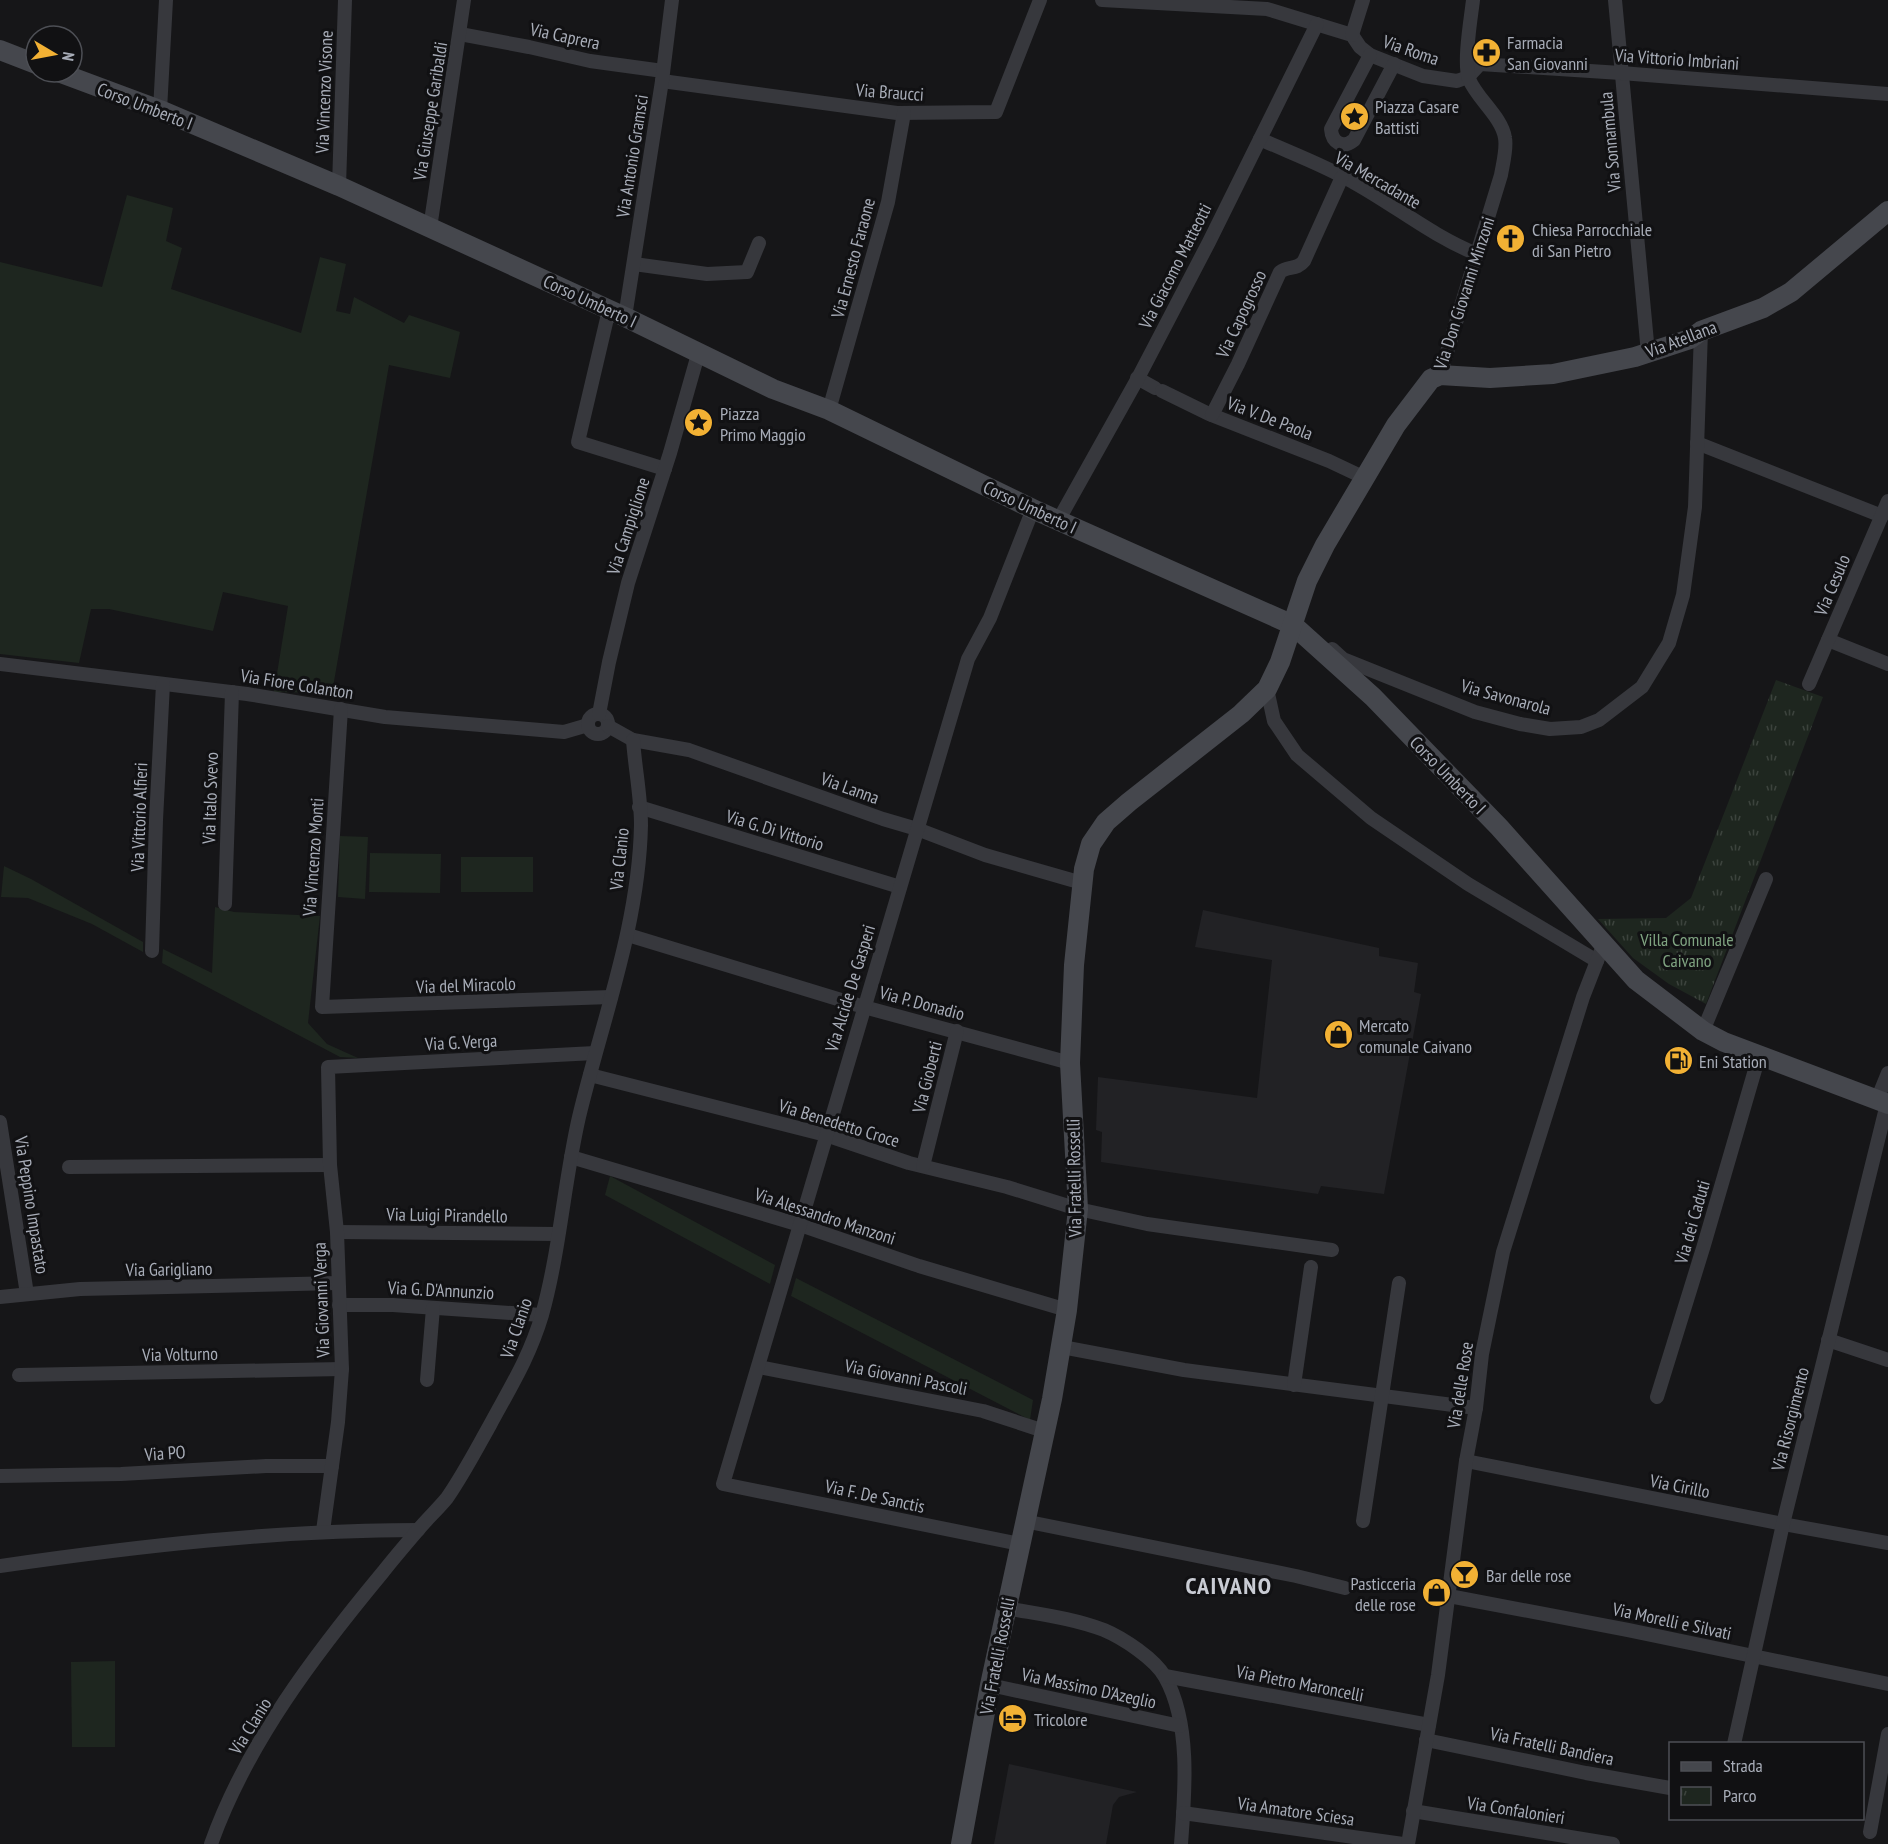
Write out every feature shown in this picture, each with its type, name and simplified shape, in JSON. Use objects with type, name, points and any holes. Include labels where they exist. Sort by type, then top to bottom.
[{"type":"main road","points":[[0,50],[24,59]]},
{"type":"main road","name":"Corso Umberto I","points":[[84,82],[160,110],[339,186],[699,351],[773,389],[829,410],[1058,521],[1293,625],[1381,705],[1499,827],[1600,952],[1704,1031],[1759,1056],[1884,1103]]},
{"type":"main road","name":"Via Atellana","points":[[1440,375],[1490,378],[1553,374],[1635,357],[1690,339],[1701,331],[1763,308],[1791,292],[1888,211]]},
{"type":"main road","name":"Via Don Giovanni Minzoni","points":[[1293,625],[1307,581],[1325,545],[1396,425],[1431,379],[1440,375]]},
{"type":"main road","name":"Via Fratelli Rosselli","points":[[961,1844],[990,1685],[1062,1347],[1067,1310],[1078,1209],[1070,1063],[1074,965],[1082,882],[1091,843],[1106,822],[1241,714],[1267,689],[1280,662],[1293,625]]},
{"type":"street","points":[[160,110],[166,0]]},
{"type":"street","name":"Via Vincenzo Visone","points":[[339,186],[345,0]]},
{"type":"street","name":"Via Giuseppe Garibaldi","points":[[430,228],[464,0]]},
{"type":"street","name":"Via Antonio Gramsci","points":[[665,469],[578,442],[634,264],[663,76],[672,0]]},
{"type":"street","name":"Via Braucci","points":[[663,76],[904,113],[996,112],[1040,0]]},
{"type":"street","name":"Via Roma","points":[[1102,0],[1270,5],[1352,35],[1360,47],[1371,55],[1423,76],[1457,81],[1468,77]]},
{"type":"street","points":[[1352,35],[1363,0]]},
{"type":"street","points":[[1468,77],[1467,62],[1473,0]]},
{"type":"street","name":"Via Sonnambula","points":[[1615,0],[1648,353]]},
{"type":"street","name":"Via Giacomo Matteotti","points":[[1058,521],[1209,242],[1317,24]]},
{"type":"street","name":"Via Caprera","points":[[460,34],[663,76]]},
{"type":"street","points":[[1371,55],[1331,129],[1333,138],[1339,144],[1347,144],[1354,140],[1394,64]]},
{"type":"street","name":"Via Vittorio Imbriani","points":[[1468,77],[1480,64],[1888,94]]},
{"type":"street","name":"Via Don Giovanni Minzoni","points":[[1440,375],[1501,175],[1505,137],[1500,124],[1481,100],[1468,77]]},
{"type":"street","name":"Via Ernesto Faraone","points":[[829,410],[888,202],[904,113]]},
{"type":"street","name":"Via Mercadante","points":[[1260,139],[1342,177],[1455,246],[1477,254]]},
{"type":"street","name":"Via Capogrosso","points":[[1212,415],[1280,272],[1284,269],[1295,268],[1305,261],[1342,177]]},
{"type":"street","points":[[634,264],[707,274],[747,272],[759,243]]},
{"type":"street","name":"Via Savonarola","points":[[1293,625],[1318,637],[1343,658],[1475,712],[1550,729],[1581,727],[1599,720],[1642,687],[1669,644],[1683,595],[1695,507],[1701,331]]},
{"type":"street","name":"Via Campiglione","points":[[599,714],[628,584],[665,469],[699,351]]},
{"type":"street","name":"Via V. De Paola","points":[[1137,378],[1212,415],[1320,457],[1365,478]]},
{"type":"street","points":[[1697,443],[1882,516]]},
{"type":"street","name":"Via Cesulo","points":[[1809,684],[1888,501]]},
{"type":"street","name":"Via Alcide De Gasperi","points":[[723,1484],[968,659],[990,618],[1033,509]]},
{"type":"street","points":[[1828,640],[1888,664]]},
{"type":"street","points":[[0,664],[0,676]]},
{"type":"street","name":"Via Fiore Colanton","points":[[0,664],[232,692],[386,717],[564,732],[588,724]]},
{"type":"street","name":"Via Vittorio Alfieri","points":[[152,951],[163,684]]},
{"type":"street","points":[[1267,689],[1274,721],[1297,755],[1371,818],[1468,884],[1600,952]]},
{"type":"street","name":"Via Italo Svevo","points":[[225,904],[232,692]]},
{"type":"street","name":"Via Vincenzo Monti","points":[[322,1007],[341,709]]},
{"type":"street","points":[[599,714],[605,717],[608,726],[605,732],[599,735],[592,733],[588,724],[592,716],[599,714]]},
{"type":"street","name":"Via Lanna","points":[[608,726],[633,740],[689,750],[985,855],[1082,882]]},
{"type":"street","name":"Via Clanio","points":[[212,1844],[221,1817],[244,1770],[270,1727],[319,1652],[445,1500],[472,1460],[520,1372],[533,1343],[541,1315],[571,1157],[595,1053],[628,935],[641,823],[633,740]]},
{"type":"street","name":"Via G. Di Vittorio","points":[[639,807],[900,887]]},
{"type":"street","points":[[1704,1031],[1766,879]]},
{"type":"street","name":"Via P. Donadio","points":[[628,935],[864,1007],[1070,1063]]},
{"type":"street","name":"Via delle Rose","points":[[1405,1844],[1429,1725],[1482,1354],[1503,1252],[1583,997],[1600,952]]},
{"type":"street","name":"Via del Miracolo","points":[[322,1007],[611,997]]},
{"type":"street","name":"Via Gioberti","points":[[923,1166],[957,1031]]},
{"type":"street","name":"Via G. Verga","points":[[328,1067],[595,1053]]},
{"type":"street","name":"Via dei Caduti","points":[[1657,1397],[1759,1056]]},
{"type":"street","name":"Via Giovanni Verga","points":[[323,1531],[342,1369],[337,1232],[330,1165],[328,1067]]},
{"type":"street","name":"Via Risorgimento","points":[[1734,1742],[1783,1524],[1884,1103],[1888,1073]]},
{"type":"street","name":"Via Benedetto Croce","points":[[590,1075],[826,1135],[923,1166],[1007,1187],[1078,1209],[1147,1224],[1332,1250]]},
{"type":"street","name":"Via Peppino Impastato","points":[[0,1122],[4,1163],[27,1294]]},
{"type":"street","name":"Via Alessandro Manzoni","points":[[571,1157],[800,1225],[920,1266],[1067,1310]]},
{"type":"street","points":[[69,1167],[330,1165]]},
{"type":"street","name":"Via Luigi Pirandello","points":[[337,1232],[558,1234]]},
{"type":"street","points":[[1294,1385],[1311,1267]]},
{"type":"street","name":"Via Garigliano","points":[[0,1297],[80,1289],[338,1283]]},
{"type":"street","points":[[1363,1521],[1399,1283]]},
{"type":"street","name":"Via G. D'Annunzio","points":[[339,1305],[393,1305],[541,1315]]},
{"type":"street","points":[[427,1380],[433,1308]]},
{"type":"street","points":[[1828,1340],[1888,1360]]},
{"type":"street","points":[[1062,1347],[1184,1370],[1476,1408]]},
{"type":"street","name":"Via Giovanni Pascoli","points":[[759,1367],[983,1411],[1044,1431]]},
{"type":"street","name":"Via Volturno","points":[[19,1375],[342,1369]]},
{"type":"street","name":"Via Cirillo","points":[[1466,1461],[1888,1543]]},
{"type":"street","name":"Via PO","points":[[0,1476],[121,1474],[266,1466],[332,1466]]},
{"type":"street","name":"Via F. De Sanctis","points":[[723,1484],[1020,1544]]},
{"type":"street","points":[[1024,1521],[1345,1588]]},
{"type":"street","points":[[0,1566],[222,1538],[323,1531],[418,1530]]},
{"type":"street","name":"Via Morelli e Silvati","points":[[1449,1596],[1522,1608],[1888,1684]]},
{"type":"street","points":[[1006,1608],[1105,1630],[1140,1651],[1164,1676],[1176,1704],[1184,1758],[1181,1844]]},
{"type":"street","name":"Via Pietro Maroncelli","points":[[1164,1676],[1429,1725]]},
{"type":"street","name":"Via Massimo D'Azeglio","points":[[990,1685],[1180,1726]]},
{"type":"street","points":[[1870,1832],[1888,1734]]},
{"type":"street","name":"Via Fratelli Bandiera","points":[[1426,1740],[1669,1788]]},
{"type":"street","name":"Via Confalonieri","points":[[1413,1811],[1613,1844]]},
{"type":"street","name":"Via Amatore Sciesa","points":[[1183,1813],[1405,1844]]},
{"type":"shaded area","name":"Mercato comunale Caivano","points":[[1203,910],[1379,948],[1379,956],[1418,963],[1414,992],[1421,994],[1384,1194],[1321,1186],[1318,1194],[1101,1162],[1102,1132],[1096,1130],[1098,1077],[1257,1098],[1272,960],[1195,947]]},
{"type":"shaded area","points":[[1009,1764],[1137,1792],[1119,1797],[1113,1805],[1106,1844],[994,1844]]},
{"type":"green space","points":[[127,195],[173,208],[166,241],[182,248],[171,289],[301,333],[320,257],[346,264],[336,311],[350,314],[354,297],[404,323],[409,315],[460,332],[450,378],[389,365],[332,693],[274,692],[288,606],[223,592],[213,631],[109,609],[91,609],[79,663],[0,654],[0,262],[102,287]]},
{"type":"green space","name":"Villa Comunale Caivano","points":[[1776,680],[1823,697],[1706,1004],[1669,984],[1633,958],[1598,919],[1666,918],[1691,898]]},
{"type":"green space","points":[[340,836],[368,837],[365,899],[338,897]]},
{"type":"green space","points":[[370,853],[441,854],[440,893],[369,892]]},
{"type":"green space","points":[[461,857],[533,857],[533,892],[461,892]]},
{"type":"green space","points":[[4,866],[143,942],[143,952],[92,924],[28,898],[1,897]]},
{"type":"green space","points":[[215,907],[234,912],[320,916],[308,1023],[327,1044],[358,1058],[340,1057],[162,963],[163,949],[212,973]]},
{"type":"green space","points":[[610,1176],[775,1265],[770,1284],[605,1195]]},
{"type":"green space","points":[[796,1278],[1033,1400],[1030,1420],[791,1296]]},
{"type":"green space","points":[[115,1661],[115,1747],[72,1747],[71,1662]]},
{"type":"place","name":"Farmacia San Giovanni","points":[[1486,52]]},
{"type":"place","name":"Piazza Casare Battisti","points":[[1354,116]]},
{"type":"place","name":"Chiesa Parrocchiale di San Pietro","points":[[1511,239]]},
{"type":"place","name":"Piazza Primo Maggio","points":[[699,423]]},
{"type":"place","name":"Mercato comunale Caivano","points":[[1338,1035]]},
{"type":"place","name":"Eni Station","points":[[1678,1061]]},
{"type":"place","name":"Bar delle rose","points":[[1465,1575]]},
{"type":"place","name":"Pasticceria delle rose","points":[[1437,1593]]},
{"type":"place","name":"Tricolore","points":[[1013,1719]]},
{"type":"district","name":"CAIVANO","points":[[1229,1585]]}]
